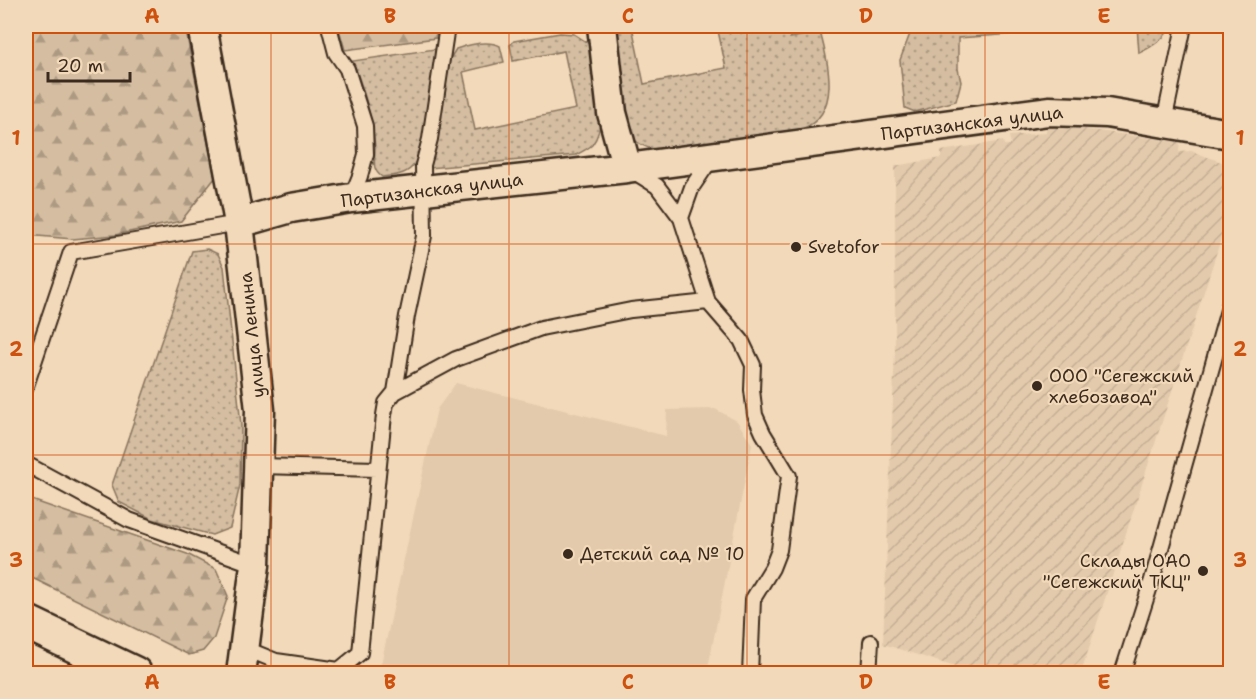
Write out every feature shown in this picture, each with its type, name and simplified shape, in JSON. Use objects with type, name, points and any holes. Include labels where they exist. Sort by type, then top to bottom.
[{"type":"street","name":"улица Ленина","points":[[202,26],[240,223],[260,410],[255,565],[243,661]]},
{"type":"street","points":[[602,26],[612,113],[627,168]]},
{"type":"street","name":"Партизанская улица","points":[[240,223],[291,208],[351,198],[627,168],[1049,111],[1107,113],[1230,134]]},
{"type":"street","points":[[26,622],[135,674]]},
{"type":"lane","points":[[329,26],[336,53],[347,69],[365,126],[366,154],[351,198]]},
{"type":"lane","name":"улица Ленина","points":[[243,661],[276,661],[339,670],[360,653],[377,468],[386,403],[395,392],[407,316],[424,236],[423,165],[430,139],[447,26]]},
{"type":"lane","points":[[1164,122],[1184,26]]},
{"type":"lane","points":[[681,218],[692,187],[713,156]]},
{"type":"lane","points":[[627,168],[657,186],[681,218],[708,302],[741,340],[753,365],[752,390],[755,415],[789,476],[779,550],[772,568],[753,599],[750,674]]},
{"type":"lane","points":[[26,386],[71,252],[240,223]]},
{"type":"lane","points":[[395,392],[456,359],[541,328],[631,310],[708,302]]},
{"type":"lane","points":[[1122,674],[1152,579],[1230,303]]},
{"type":"lane","points":[[26,464],[129,520],[255,565]]},
{"type":"lane","points":[[259,466],[377,468]]},
{"type":"lane","points":[[869,674],[871,642]]},
{"type":"shaded area","name":"ООО \"Сегежский хлебозавод\"","points":[[1046,124],[1180,142],[1179,152],[1191,151],[1230,165],[1230,211],[1081,673],[974,673],[883,644],[895,350],[895,166],[941,158],[941,151],[1003,141],[1004,145],[1011,145],[1009,136],[1046,133]]},
{"type":"shaded area","name":"Детский сад № 10","points":[[456,383],[666,436],[667,410],[715,409],[737,421],[752,444],[707,673],[374,673],[381,664],[437,409]]},
{"type":"green space","points":[[26,26],[185,26],[215,178],[181,221],[115,235],[73,239],[26,235]]},
{"type":"green space","points":[[338,26],[437,26],[436,38],[345,50]]},
{"type":"green space","points":[[617,26],[632,26],[644,84],[726,68],[717,26],[788,26],[790,38],[820,32],[829,73],[827,100],[823,112],[814,122],[802,129],[655,150],[645,147],[624,128],[615,38]]},
{"type":"green space","points":[[913,26],[1124,26],[958,38],[958,69],[961,82],[956,101],[915,112],[905,108],[900,60]]},
{"type":"green space","points":[[1137,26],[1171,26],[1158,42],[1139,53]]},
{"type":"green space","points":[[560,33],[574,34],[591,45],[601,110],[598,135],[592,145],[576,155],[429,168],[447,69],[456,49],[478,44],[495,44],[500,46],[504,62],[463,72],[475,130],[576,109],[564,51],[513,61],[510,45],[514,41]]},
{"type":"green space","points":[[435,49],[438,54],[429,114],[418,158],[406,172],[382,177],[375,168],[372,126],[353,61]]},
{"type":"green space","points":[[207,249],[218,254],[224,267],[241,425],[240,485],[230,528],[212,535],[152,519],[119,502],[112,485],[192,251]]},
{"type":"green space","points":[[26,498],[187,554],[216,569],[228,596],[214,638],[203,651],[189,655],[26,575]]},
{"type":"place","name":"Svetofor","points":[[796,247]]},
{"type":"place","name":"ООО \"Сегежский хлебозавод\"","points":[[1037,386]]},
{"type":"place","name":"Детский сад № 10","points":[[568,554]]},
{"type":"place","name":"Склады ОАО \"Сегежский ТКЦ\"","points":[[1203,571]]}]
